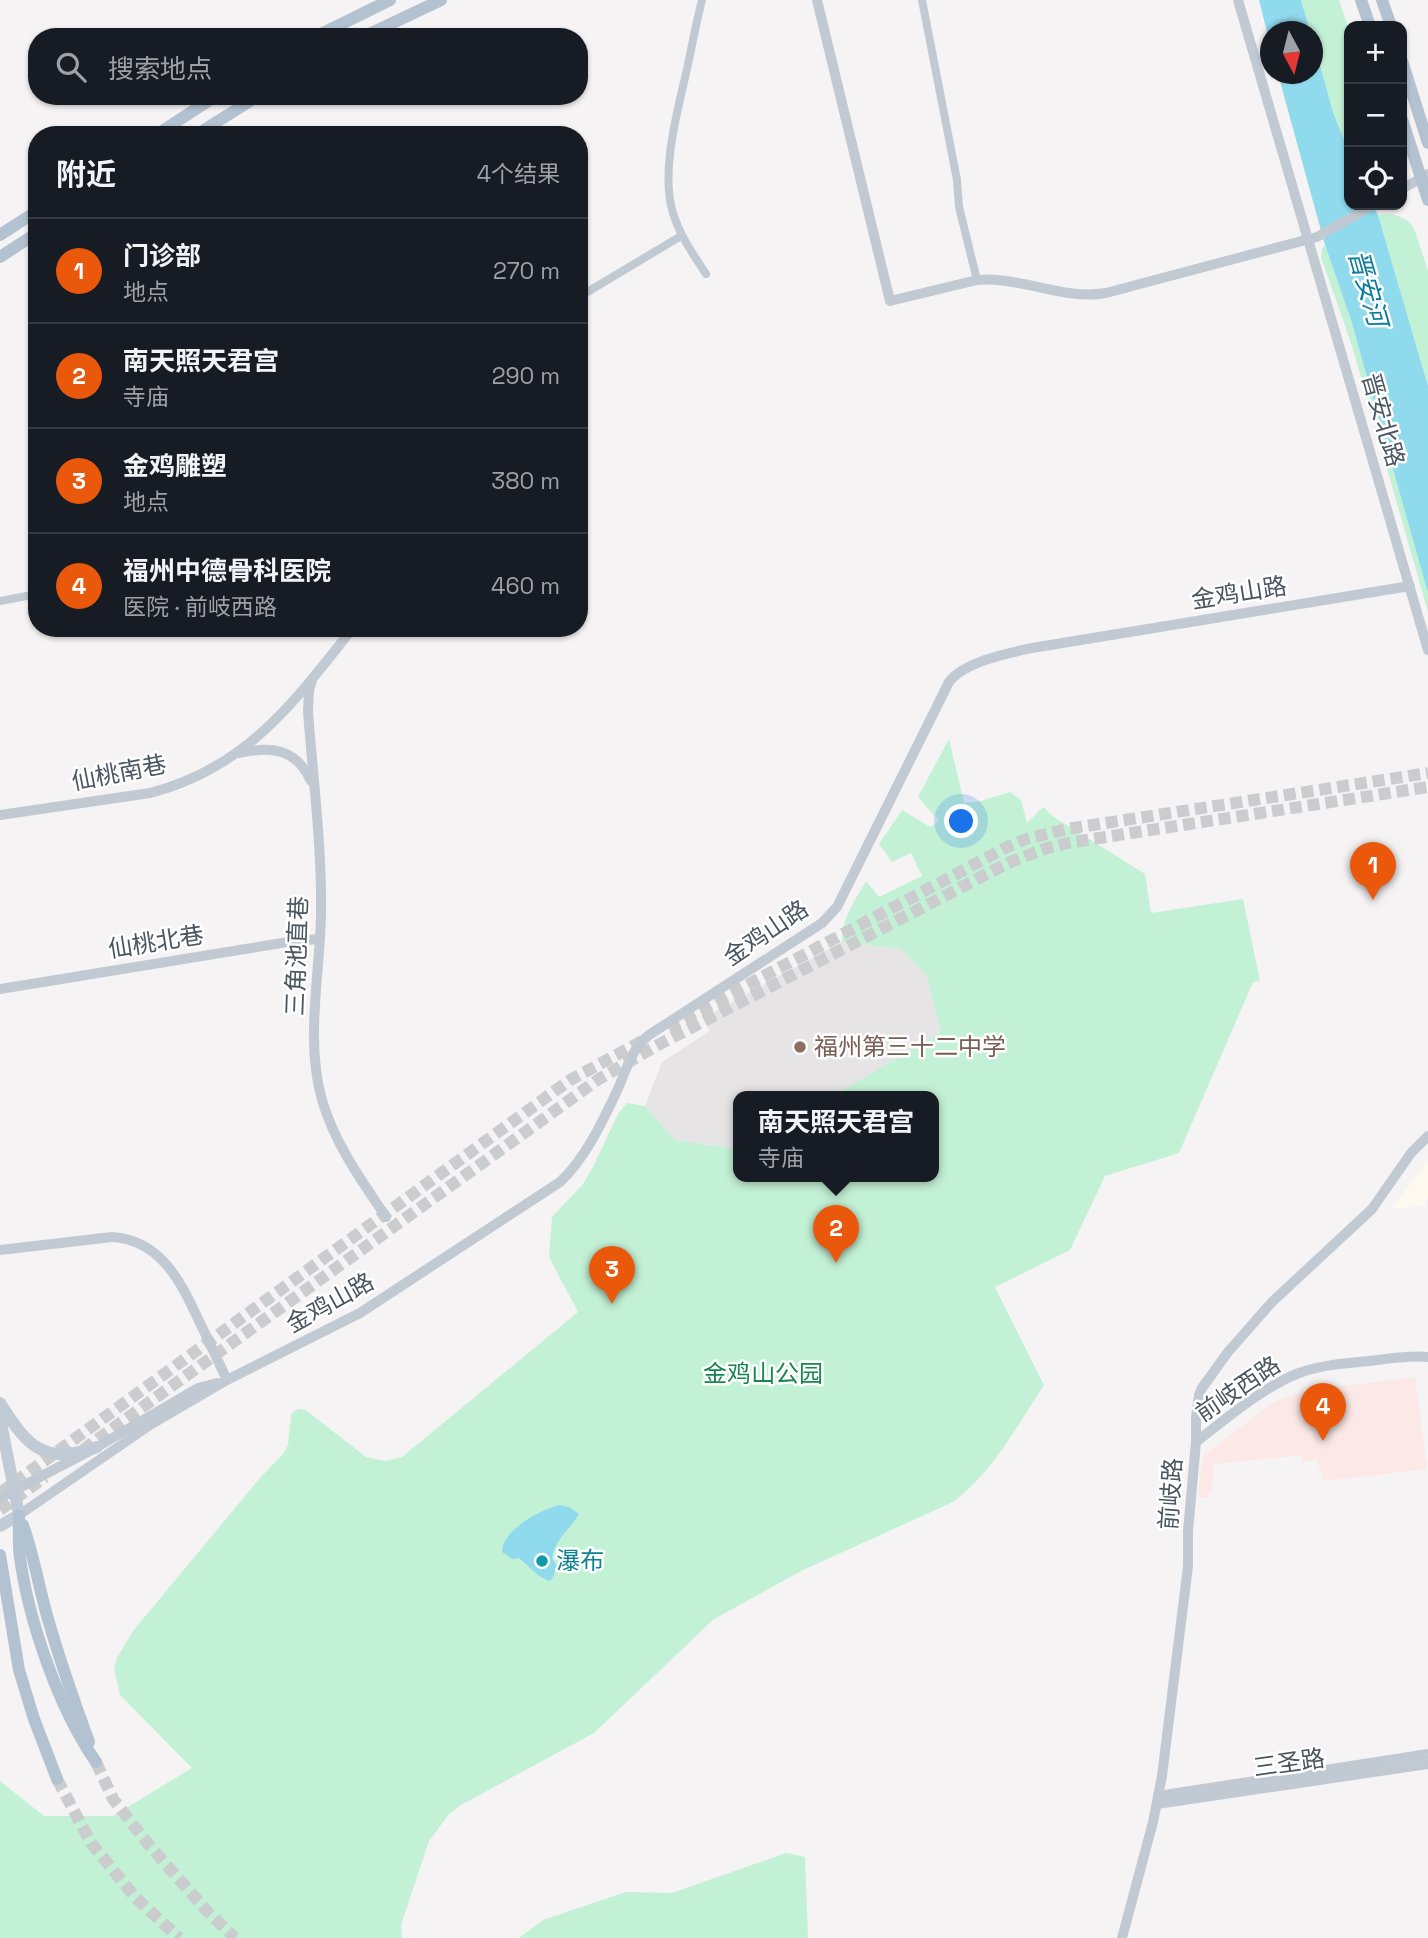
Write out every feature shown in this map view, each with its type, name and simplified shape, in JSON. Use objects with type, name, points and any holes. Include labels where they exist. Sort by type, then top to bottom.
[{"type":"main road","points":[[333,28],[390,0]]},
{"type":"main road","points":[[382,28],[441,0]]},
{"type":"main road","points":[[1361,0],[1368,21]]},
{"type":"main road","points":[[1382,0],[1389,21]]},
{"type":"main road","points":[[1407,77],[1428,142]]},
{"type":"main road","points":[[170,126],[202,105]]},
{"type":"main road","points":[[213,126],[245,105]]},
{"type":"main road","points":[[1407,132],[1424,176],[1428,200]]},
{"type":"main road","points":[[0,234],[28,217]]},
{"type":"main road","points":[[0,257],[28,239]]},
{"type":"main road","points":[[0,1403],[21,1435],[42,1450],[68,1454],[97,1447]]},
{"type":"main road","points":[[0,1418],[5,1476],[13,1490],[19,1515],[19,1556],[39,1639],[70,1719],[96,1762]]},
{"type":"main road","points":[[0,1526],[19,1515]]},
{"type":"main road","points":[[0,1555],[19,1670],[57,1779]]},
{"type":"main road","points":[[0,1617],[13,1634]]},
{"type":"street","points":[[702,0],[678,104],[669,191],[672,211],[681,236],[706,274]]},
{"type":"street","points":[[817,0],[890,301],[977,280],[999,279],[1073,293],[1100,294],[1312,239],[1364,210]]},
{"type":"street","points":[[922,0],[957,180],[959,206],[977,280]]},
{"type":"street","name":"晋安北路","points":[[1238,0],[1312,239],[1428,650]]},
{"type":"street","points":[[1407,186],[1424,176]]},
{"type":"street","points":[[588,292],[681,236]]},
{"type":"street","name":"金鸡山路","points":[[227,1380],[366,1309],[554,1188],[567,1176],[584,1153],[640,1043],[822,923],[837,907],[948,682],[958,673],[1032,648],[1410,586]]},
{"type":"street","points":[[0,601],[28,596]]},
{"type":"street","name":"仙桃南巷","points":[[0,815],[162,790],[203,773],[239,753],[274,722],[346,637]]},
{"type":"street","name":"三角池直巷","points":[[312,680],[308,711],[321,862],[314,1043],[316,1071],[331,1127],[344,1153],[386,1217]]},
{"type":"street","points":[[239,753],[260,749],[286,753],[299,762],[315,790]]},
{"type":"street","name":"仙桃北巷","points":[[0,989],[320,939]]},
{"type":"street","name":"前岐路","points":[[1122,1938],[1157,1800],[1188,1566],[1188,1531],[1199,1395],[1220,1362],[1281,1293],[1372,1209],[1412,1153],[1428,1136]]},
{"type":"street","points":[[0,1250],[111,1237],[124,1238],[145,1247],[166,1263],[180,1281],[227,1380]]},
{"type":"street","name":"前岐西路","points":[[1196,1442],[1277,1384],[1301,1372],[1353,1362],[1428,1357]]},
{"type":"street","points":[[0,1498],[97,1447],[198,1388],[227,1380]]},
{"type":"street","points":[[19,1515],[150,1425],[227,1380]]},
{"type":"street","name":"三圣路","points":[[1157,1800],[1428,1754]]},
{"type":"street","name":"三圣路","points":[[1157,1800],[1428,1764]]},
{"type":"shaded area","name":"福州第三十二中学","points":[[842,942],[901,949],[927,976],[941,1032],[841,1091],[733,1091],[733,1148],[675,1140],[645,1106],[662,1062],[710,1031],[703,1018]]},
{"type":"shaded area","points":[[1428,1160],[1428,1195],[1424,1206],[1391,1209]]},
{"type":"shaded area","points":[[1415,1377],[1427,1469],[1324,1481],[1317,1460],[1303,1462],[1302,1455],[1214,1464],[1211,1493],[1208,1493],[1208,1497],[1198,1497],[1203,1456],[1268,1406],[1305,1391]]},
{"type":"green space","points":[[1301,0],[1339,0],[1346,21],[1344,140],[1323,76],[1323,21],[1307,21]]},
{"type":"green space","points":[[1389,214],[1408,221],[1414,228],[1428,271],[1428,386],[1378,215]]},
{"type":"green space","points":[[1325,245],[1351,320],[1428,592],[1428,612],[1352,346],[1321,257]]},
{"type":"green space","name":"金鸡山公园","points":[[949,739],[964,803],[1010,792],[1021,800],[1027,823],[1043,807],[1054,817],[1145,874],[1151,913],[1243,899],[1260,981],[1253,982],[1179,1153],[1105,1176],[1070,1250],[995,1287],[1044,1385],[992,1463],[953,1502],[801,1571],[714,1619],[594,1733],[449,1814],[429,1841],[401,1925],[402,1938],[0,1938],[0,1781],[44,1816],[113,1816],[192,1768],[120,1695],[114,1668],[133,1631],[283,1454],[288,1445],[291,1415],[295,1411],[307,1411],[366,1457],[385,1461],[402,1457],[578,1312],[549,1257],[552,1217],[583,1184],[618,1114],[627,1103],[645,1106],[675,1140],[733,1148],[733,1182],[939,1182],[939,1091],[841,1091],[941,1032],[927,976],[901,949],[842,942],[849,910],[866,881],[879,897],[922,876],[911,853],[892,862],[879,844],[902,810],[930,827],[939,821],[918,797]]},
{"type":"green space","points":[[786,1853],[805,1857],[808,1938],[519,1938],[543,1920],[626,1892],[672,1893]]},
{"type":"water","points":[[1259,0],[1301,0],[1307,21],[1264,21]]},
{"type":"water","name":"晋安河","points":[[1323,76],[1344,140],[1344,210],[1375,210],[1378,215],[1428,386],[1428,593],[1351,320],[1325,245],[1281,84],[1323,84]]},
{"type":"water","points":[[559,1505],[569,1507],[579,1514],[554,1551],[552,1558],[557,1566],[550,1581],[538,1575],[519,1558],[512,1559],[502,1552],[508,1536],[523,1522]]},
{"type":"tunnel","points":[[668,1027],[1026,839],[1067,829],[1428,773]]},
{"type":"tunnel","points":[[83,1450],[599,1079],[656,1046],[1008,863],[1067,843],[1428,787]]},
{"type":"tunnel","points":[[0,1493],[570,1080],[646,1039]]},
{"type":"tunnel","points":[[0,1510],[45,1477]]},
{"type":"tunnel","points":[[96,1762],[113,1799],[149,1845],[207,1911],[235,1938]]},
{"type":"tunnel","points":[[57,1779],[91,1843],[135,1897],[179,1938]]},
{"type":"place","name":"门诊部","points":[[1373,900]]},
{"type":"place","name":"福州第三十二中学","points":[[800,1047]]},
{"type":"place","name":"南天照天君宫","points":[[836,1263]]},
{"type":"place","name":"金鸡雕塑","points":[[612,1304]]},
{"type":"place","name":"福州中德骨科医院","points":[[1323,1441]]},
{"type":"place","name":"瀑布","points":[[542,1561]]}]
